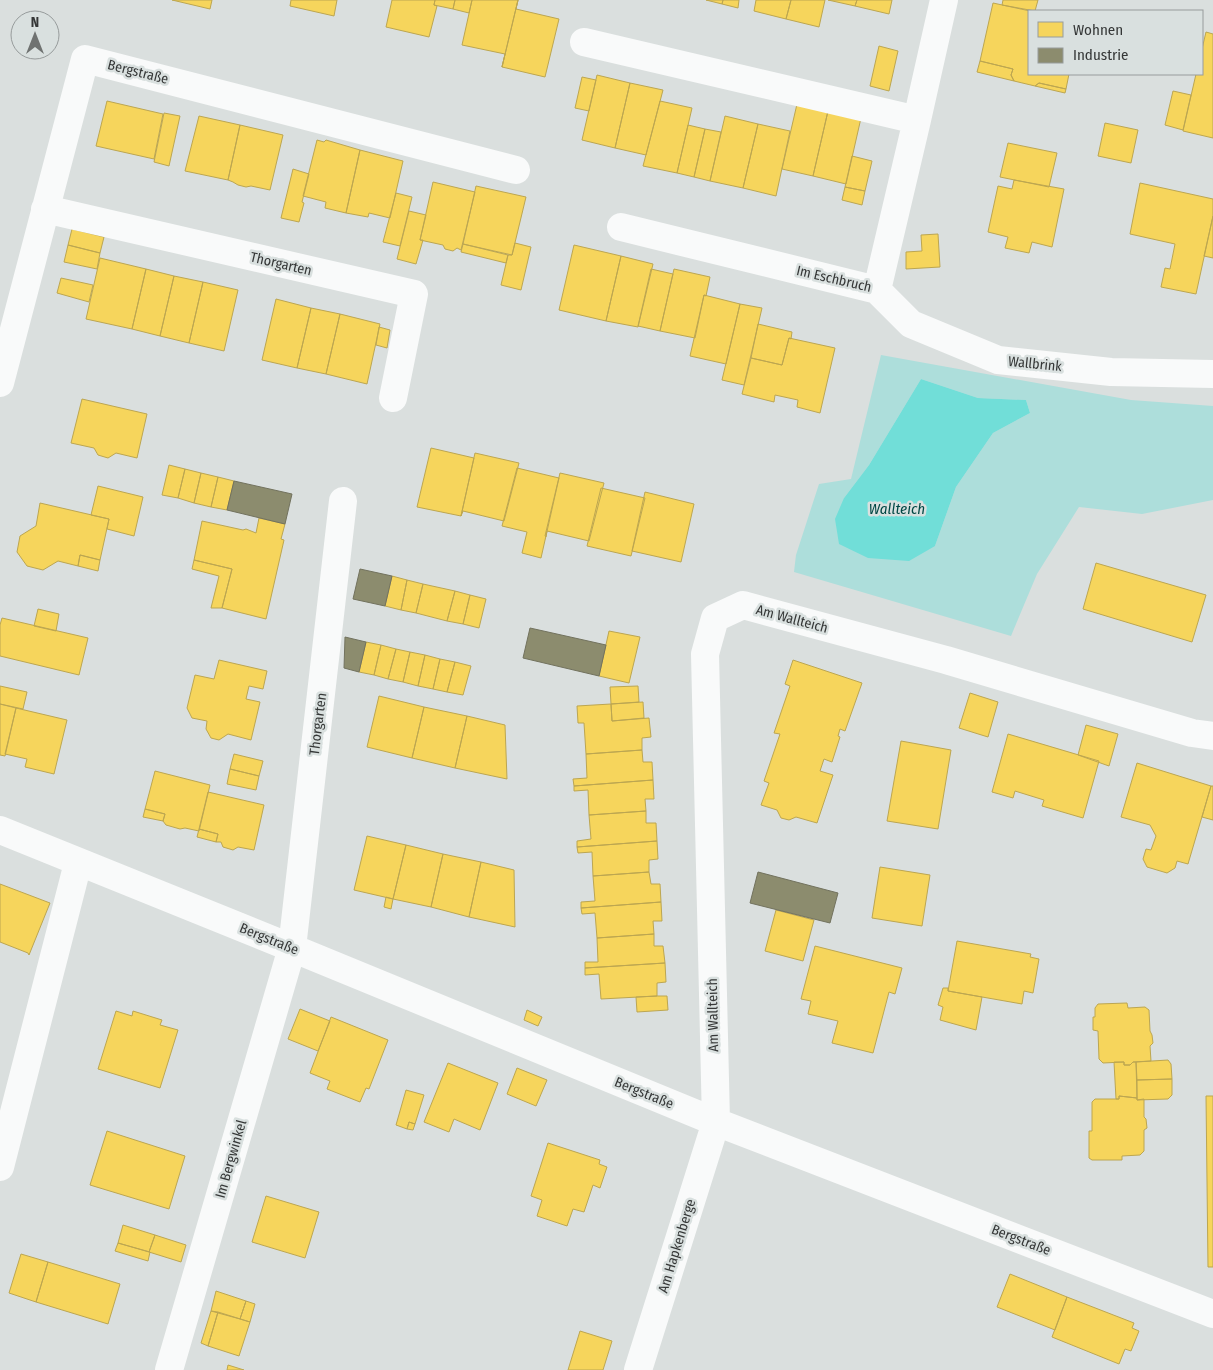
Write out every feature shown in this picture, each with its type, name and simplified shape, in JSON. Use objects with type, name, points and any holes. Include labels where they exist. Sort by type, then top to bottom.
[{"type":"street","name":"Im Eschbruch","points":[[621,227],[877,290],[944,0]]},
{"type":"street","points":[[584,42],[916,120]]},
{"type":"street","name":"Bergstraße","points":[[0,383],[85,59],[516,170]]},
{"type":"street","name":"Thorgarten","points":[[45,210],[414,294],[393,398]]},
{"type":"street","name":"Wallbrink","points":[[877,290],[911,324],[998,360],[1111,372],[1213,374]]},
{"type":"street","name":"Thorgarten","points":[[292,948],[344,501]]},
{"type":"street","name":"Am Wallteich","points":[[716,1122],[705,654],[714,618],[743,605],[946,660],[1192,733],[1213,736]]},
{"type":"street","name":"Bergstraße","points":[[0,830],[716,1122],[1213,1314]]},
{"type":"street","points":[[0,1167],[78,863]]},
{"type":"street","name":"Im Bergwinkel","points":[[169,1370],[292,948]]},
{"type":"street","name":"Am Hapkenberge","points":[[638,1370],[716,1122]]},
{"type":"shaded area","points":[[881,355],[1131,400],[1213,406],[1213,500],[1142,514],[1079,507],[1037,574],[1011,636],[794,572],[796,555],[819,484],[851,479]],"holes":[[[921,379],[978,398],[1026,400],[1030,413],[993,433],[956,487],[935,546],[844,498],[869,465]]]},
{"type":"water","name":"Wallteich","points":[[921,379],[978,398],[1026,400],[1030,413],[993,433],[956,487],[935,546],[909,561],[868,558],[839,544],[835,519],[844,498],[869,465]]},
{"type":"building: Wohnen","points":[[172,0],[212,0],[210,9]]},
{"type":"building: Wohnen","points":[[291,0],[337,0],[334,16],[290,6]]},
{"type":"building: Wohnen","points":[[392,0],[435,0],[434,5],[437,6],[429,37],[386,27]]},
{"type":"building: Wohnen","points":[[435,0],[455,0],[453,9],[434,5]]},
{"type":"building: Wohnen","points":[[455,0],[472,0],[469,13],[453,9]]},
{"type":"building: Wohnen","points":[[472,0],[518,0],[502,67],[505,54],[462,45]]},
{"type":"building: Wohnen","points":[[518,0],[516,9],[559,19],[545,77],[502,67]]},
{"type":"building: Wohnen","points":[[706,0],[723,0],[722,4]]},
{"type":"building: Wohnen","points":[[723,0],[739,0],[738,8],[722,4]]},
{"type":"building: Wohnen","points":[[756,0],[791,0],[786,19],[754,11]]},
{"type":"building: Wohnen","points":[[791,0],[825,0],[819,27],[786,19]]},
{"type":"building: Wohnen","points":[[828,0],[857,0],[855,6]]},
{"type":"building: Wohnen","points":[[857,0],[892,0],[889,14],[855,6]]},
{"type":"building: Wohnen","points":[[1003,0],[1038,0],[1035,10],[1002,5]]},
{"type":"building: Wohnen","points":[[993,3],[1028,11],[1028,75],[1069,75],[1066,89],[1039,83],[1035,86],[1014,81],[1011,75],[1013,69],[980,61]]},
{"type":"building: Wohnen","points":[[1206,32],[1213,34],[1213,138],[1183,131],[1196,75],[1203,75],[1203,45]]},
{"type":"building: Wohnen","points":[[879,46],[898,51],[889,91],[870,86]]},
{"type":"building: Wohnen","points":[[980,61],[1013,69],[1011,75],[1014,81],[977,72]]},
{"type":"building: Wohnen","points":[[597,75],[630,83],[615,148],[582,140]]},
{"type":"building: Wohnen","points":[[582,77],[596,80],[589,111],[575,108]]},
{"type":"building: Wohnen","points":[[630,83],[663,90],[646,155],[615,148]]},
{"type":"building: Wohnen","points":[[1039,83],[1066,89],[1065,93],[1035,86]]},
{"type":"building: Wohnen","points":[[1173,91],[1191,95],[1183,130],[1165,125]]},
{"type":"building: Wohnen","points":[[107,101],[163,114],[154,159],[96,146]]},
{"type":"building: Wohnen","points":[[660,101],[692,108],[677,173],[643,166]]},
{"type":"building: Wohnen","points":[[797,104],[828,111],[813,176],[782,169]]},
{"type":"building: Wohnen","points":[[828,111],[861,118],[846,184],[813,176]]},
{"type":"building: Wohnen","points":[[164,113],[180,116],[169,166],[154,162]]},
{"type":"building: Wohnen","points":[[199,116],[240,125],[228,180],[185,171]]},
{"type":"building: Wohnen","points":[[725,116],[758,124],[743,188],[710,181]]},
{"type":"building: Wohnen","points":[[1105,123],[1138,130],[1131,163],[1098,156]]},
{"type":"building: Wohnen","points":[[758,124],[790,131],[776,196],[743,188]]},
{"type":"building: Wohnen","points":[[240,125],[283,135],[270,190],[251,186],[246,187],[228,180]]},
{"type":"building: Wohnen","points":[[688,125],[705,129],[694,177],[677,173]]},
{"type":"building: Wohnen","points":[[705,129],[721,132],[710,181],[694,177]]},
{"type":"building: Wohnen","points":[[317,140],[324,142],[326,140],[360,150],[346,213],[325,208],[326,202],[303,196]]},
{"type":"building: Wohnen","points":[[1008,143],[1057,153],[1049,187],[1000,177]]},
{"type":"building: Wohnen","points":[[360,150],[403,161],[390,218],[369,213],[368,217],[346,213]]},
{"type":"building: Wohnen","points":[[852,156],[872,161],[865,191],[845,187]]},
{"type":"building: Wohnen","points":[[293,169],[309,174],[299,222],[281,218]]},
{"type":"building: Wohnen","points":[[1014,180],[1064,189],[1052,247],[1032,242],[1029,253],[1005,248],[1008,237],[988,232],[998,186],[1012,189]]},
{"type":"building: Wohnen","points":[[433,182],[475,192],[461,250],[457,248],[453,251],[445,249],[443,245],[420,240]]},
{"type":"building: Wohnen","points":[[1140,183],[1213,199],[1213,216],[1196,294],[1161,287],[1165,268],[1170,269],[1175,244],[1130,234]]},
{"type":"building: Wohnen","points":[[476,186],[526,197],[512,255],[463,244]]},
{"type":"building: Wohnen","points":[[845,187],[865,191],[862,205],[842,200]]},
{"type":"building: Wohnen","points":[[396,193],[412,197],[400,246],[383,242]]},
{"type":"building: Wohnen","points":[[409,211],[426,215],[420,240],[423,240],[416,264],[397,259]]},
{"type":"building: Wohnen","points":[[1213,216],[1213,258],[1204,256]]},
{"type":"building: Wohnen","points":[[72,229],[104,237],[100,253],[68,245]]},
{"type":"building: Wohnen","points":[[938,234],[940,267],[906,269],[906,252],[922,251],[921,235]]},
{"type":"building: Wohnen","points":[[515,243],[531,247],[521,290],[501,285],[508,255],[512,255]]},
{"type":"building: Wohnen","points":[[463,244],[508,255],[506,263],[461,252]]},
{"type":"building: Wohnen","points":[[68,245],[100,253],[97,269],[64,262]]},
{"type":"building: Wohnen","points":[[574,245],[621,256],[606,321],[559,310]]},
{"type":"building: Wohnen","points":[[621,256],[653,264],[638,327],[606,321]]},
{"type":"building: Wohnen","points":[[100,258],[146,269],[132,329],[86,319]]},
{"type":"building: Wohnen","points":[[146,269],[174,276],[160,336],[132,329]]},
{"type":"building: Wohnen","points":[[651,269],[673,274],[660,331],[638,326]]},
{"type":"building: Wohnen","points":[[674,269],[710,277],[706,296],[704,295],[695,338],[660,331]]},
{"type":"building: Wohnen","points":[[174,276],[203,282],[189,343],[160,336]]},
{"type":"building: Wohnen","points":[[61,278],[93,285],[89,302],[57,293]]},
{"type":"building: Wohnen","points":[[203,282],[238,290],[224,351],[189,343]]},
{"type":"building: Wohnen","points":[[704,295],[740,304],[726,364],[690,356]]},
{"type":"building: Wohnen","points":[[276,299],[311,308],[297,368],[262,360]]},
{"type":"building: Wohnen","points":[[740,304],[762,308],[744,385],[722,380]]},
{"type":"building: Wohnen","points":[[311,308],[340,314],[326,374],[297,368]]},
{"type":"building: Wohnen","points":[[340,314],[380,324],[367,384],[326,374]]},
{"type":"building: Wohnen","points":[[758,324],[792,332],[782,365],[751,358]]},
{"type":"building: Wohnen","points":[[379,327],[390,330],[387,348],[376,345]]},
{"type":"building: Wohnen","points":[[789,338],[835,348],[820,413],[797,407],[798,400],[775,395],[774,402],[742,394],[751,358],[782,365]]},
{"type":"building: Wohnen","points":[[82,399],[147,414],[137,458],[116,453],[108,458],[98,455],[94,448],[71,443]]},
{"type":"building: Wohnen","points":[[431,448],[474,458],[461,516],[417,507]]},
{"type":"building: Wohnen","points":[[475,453],[519,463],[504,521],[463,511],[461,516]]},
{"type":"building: Wohnen","points":[[169,465],[185,469],[178,498],[162,495]]},
{"type":"building: Wohnen","points":[[517,468],[559,478],[541,558],[522,553],[527,532],[502,526]]},
{"type":"building: Wohnen","points":[[185,469],[201,473],[194,503],[178,498]]},
{"type":"building: Wohnen","points":[[201,473],[218,477],[211,507],[194,503]]},
{"type":"building: Wohnen","points":[[560,473],[604,483],[589,541],[547,531],[545,536]]},
{"type":"building: Wohnen","points":[[218,477],[234,481],[227,510],[211,507]]},
{"type":"building: Wohnen","points":[[98,486],[143,497],[134,536],[107,529],[109,519],[91,515]]},
{"type":"building: Wohnen","points":[[601,488],[645,498],[631,556],[587,546]]},
{"type":"building: Wohnen","points":[[645,492],[694,504],[681,562],[632,551]]},
{"type":"building: Wohnen","points":[[40,503],[109,519],[100,560],[80,555],[78,566],[58,561],[43,570],[27,566],[17,552],[20,536],[36,526]]},
{"type":"building: Wohnen","points":[[259,518],[285,524],[281,539],[284,540],[266,619],[222,608],[232,569],[194,560],[202,521],[243,530],[246,529],[256,533]]},
{"type":"building: Wohnen","points":[[80,555],[100,560],[98,571],[78,566]]},
{"type":"building: Wohnen","points":[[194,560],[232,569],[222,608],[211,608],[219,576],[192,569]]},
{"type":"building: Wohnen","points":[[1096,563],[1206,595],[1192,642],[1083,609]]},
{"type":"building: Wohnen","points":[[392,576],[407,580],[401,610],[385,606]]},
{"type":"building: Wohnen","points":[[407,580],[423,584],[416,613],[401,610]]},
{"type":"building: Wohnen","points":[[423,584],[455,591],[447,621],[416,613]]},
{"type":"building: Wohnen","points":[[455,591],[470,595],[463,624],[447,621]]},
{"type":"building: Wohnen","points":[[470,595],[486,599],[479,628],[463,624]]},
{"type":"building: Wohnen","points":[[38,609],[59,614],[56,631],[34,626]]},
{"type":"building: Wohnen","points":[[2,618],[88,638],[79,675],[0,656],[0,625]]},
{"type":"building: Wohnen","points":[[609,631],[640,637],[629,683],[599,676]]},
{"type":"building: Wohnen","points":[[366,642],[381,645],[374,675],[359,672]]},
{"type":"building: Wohnen","points":[[381,645],[396,649],[388,679],[374,675]]},
{"type":"building: Wohnen","points":[[396,649],[410,652],[403,682],[388,679]]},
{"type":"building: Wohnen","points":[[410,652],[425,655],[418,686],[403,682]]},
{"type":"building: Wohnen","points":[[425,655],[440,659],[433,689],[418,686]]},
{"type":"building: Wohnen","points":[[440,659],[455,662],[447,692],[433,689]]},
{"type":"building: Wohnen","points":[[219,660],[267,671],[263,689],[249,686],[246,699],[260,702],[251,740],[228,734],[219,740],[211,738],[206,729],[207,721],[192,718],[187,708],[195,675],[214,679]]},
{"type":"building: Wohnen","points":[[793,660],[862,683],[845,731],[840,729],[838,736],[840,737],[832,762],[824,759],[820,771],[833,775],[817,823],[796,817],[789,820],[781,818],[777,810],[761,805],[769,783],[764,781],[780,734],[774,733],[790,686],[785,684]]},
{"type":"building: Wohnen","points":[[455,662],[471,666],[463,695],[447,692]]},
{"type":"building: Wohnen","points":[[0,686],[27,692],[23,709],[0,704]]},
{"type":"building: Wohnen","points":[[638,686],[639,702],[611,704],[610,687]]},
{"type":"building: Wohnen","points":[[970,693],[998,702],[988,737],[959,728]]},
{"type":"building: Wohnen","points":[[379,696],[424,707],[412,758],[367,747]]},
{"type":"building: Wohnen","points":[[643,702],[644,718],[612,721],[611,704]]},
{"type":"building: Wohnen","points":[[0,704],[16,708],[5,756],[0,755]]},
{"type":"building: Wohnen","points":[[611,704],[612,721],[649,718],[651,737],[642,738],[642,750],[586,754],[584,723],[578,723],[577,706]]},
{"type":"building: Wohnen","points":[[424,707],[467,716],[455,768],[412,758]]},
{"type":"building: Wohnen","points":[[16,708],[67,720],[54,774],[25,767],[27,759],[5,754]]},
{"type":"building: Wohnen","points":[[467,716],[505,725],[507,779],[455,768]]},
{"type":"building: Wohnen","points":[[1086,725],[1118,734],[1109,766],[1078,755]]},
{"type":"building: Wohnen","points":[[1008,734],[1099,761],[1083,818],[1042,806],[1044,800],[1015,791],[1013,798],[992,792]]},
{"type":"building: Wohnen","points":[[901,741],[951,750],[938,829],[887,821]]},
{"type":"building: Wohnen","points":[[642,750],[643,762],[652,762],[653,780],[574,786],[573,779],[587,778],[586,754]]},
{"type":"building: Wohnen","points":[[234,754],[263,761],[259,776],[230,769]]},
{"type":"building: Wohnen","points":[[1137,763],[1211,786],[1188,864],[1177,861],[1175,868],[1167,873],[1147,867],[1143,859],[1146,849],[1151,850],[1156,836],[1150,825],[1121,817]]},
{"type":"building: Wohnen","points":[[230,769],[259,776],[256,790],[227,784]]},
{"type":"building: Wohnen","points":[[155,771],[210,785],[199,831],[166,825],[163,821],[165,814],[145,809]]},
{"type":"building: Wohnen","points":[[653,780],[654,799],[645,799],[646,811],[589,815],[588,790],[574,791],[574,786]]},
{"type":"building: Wohnen","points":[[1211,786],[1213,786],[1213,820],[1202,817]]},
{"type":"building: Wohnen","points":[[208,792],[264,805],[254,850],[238,847],[233,850],[223,847],[221,842],[216,842],[218,834],[199,829]]},
{"type":"building: Wohnen","points":[[145,809],[165,814],[163,821],[143,817]]},
{"type":"building: Wohnen","points":[[646,811],[646,823],[656,823],[657,841],[577,847],[577,841],[591,839],[589,815]]},
{"type":"building: Wohnen","points":[[199,829],[218,834],[216,842],[197,837]]},
{"type":"building: Wohnen","points":[[367,836],[406,845],[393,899],[354,890]]},
{"type":"building: Wohnen","points":[[657,841],[658,859],[649,860],[649,872],[593,876],[592,852],[578,853],[577,847]]},
{"type":"building: Wohnen","points":[[406,845],[443,854],[431,907],[393,899]]},
{"type":"building: Wohnen","points":[[443,854],[481,862],[469,917],[431,907]]},
{"type":"building: Wohnen","points":[[481,862],[514,870],[515,927],[469,917]]},
{"type":"building: Wohnen","points":[[880,867],[930,875],[922,926],[872,918]]},
{"type":"building: Wohnen","points":[[649,872],[651,884],[660,884],[661,902],[581,908],[581,902],[595,901],[593,876]]},
{"type":"building: Wohnen","points":[[0,884],[50,903],[29,955],[0,942]]},
{"type":"building: Wohnen","points":[[386,897],[393,899],[391,909],[384,907]]},
{"type":"building: Wohnen","points":[[661,902],[662,921],[653,921],[654,934],[597,938],[595,913],[582,914],[581,908]]},
{"type":"building: Wohnen","points":[[776,910],[814,920],[803,961],[765,951]]},
{"type":"building: Wohnen","points":[[654,934],[654,946],[663,946],[665,963],[585,968],[585,962],[598,962],[597,938]]},
{"type":"building: Wohnen","points":[[957,941],[1031,954],[1030,957],[1039,959],[1033,993],[1024,991],[1022,1004],[948,991]]},
{"type":"building: Wohnen","points":[[815,946],[902,968],[895,994],[889,992],[873,1053],[832,1043],[838,1021],[808,1014],[811,1001],[801,999]]},
{"type":"building: Wohnen","points":[[665,963],[666,982],[657,983],[657,996],[601,999],[599,974],[585,975],[585,968]]},
{"type":"building: Wohnen","points":[[943,988],[948,988],[948,991],[982,997],[976,1030],[940,1020],[943,1007],[938,1005]]},
{"type":"building: Wohnen","points":[[667,996],[668,1010],[637,1012],[636,997]]},
{"type":"building: Wohnen","points":[[1127,1003],[1128,1008],[1145,1007],[1149,1010],[1150,1031],[1153,1043],[1150,1046],[1151,1061],[1133,1062],[1130,1065],[1124,1065],[1124,1062],[1103,1063],[1099,1059],[1098,1031],[1093,1030],[1095,1008],[1098,1004]]},
{"type":"building: Wohnen","points":[[300,1009],[330,1021],[318,1051],[288,1039]]},
{"type":"building: Wohnen","points":[[527,1010],[542,1017],[538,1026],[524,1020]]},
{"type":"building: Wohnen","points":[[116,1011],[132,1016],[133,1011],[162,1020],[160,1025],[178,1030],[160,1088],[98,1069]]},
{"type":"building: Wohnen","points":[[331,1017],[388,1040],[369,1089],[366,1088],[360,1102],[327,1089],[330,1081],[310,1073]]},
{"type":"building: Wohnen","points":[[1168,1060],[1171,1064],[1172,1079],[1137,1080],[1136,1062]]},
{"type":"building: Wohnen","points":[[1114,1062],[1124,1062],[1124,1065],[1130,1065],[1136,1062],[1137,1098],[1119,1096],[1119,1099],[1116,1099]]},
{"type":"building: Wohnen","points":[[448,1063],[498,1083],[480,1130],[454,1119],[449,1132],[424,1122]]},
{"type":"building: Wohnen","points":[[517,1068],[547,1080],[536,1106],[507,1094]]},
{"type":"building: Wohnen","points":[[1172,1079],[1172,1095],[1168,1099],[1137,1100],[1137,1080]]},
{"type":"building: Wohnen","points":[[406,1090],[424,1095],[415,1124],[409,1122],[407,1129],[396,1125]]},
{"type":"building: Wohnen","points":[[1119,1096],[1137,1098],[1137,1100],[1144,1099],[1144,1117],[1147,1128],[1144,1130],[1144,1151],[1140,1155],[1122,1156],[1122,1160],[1092,1160],[1089,1158],[1089,1131],[1092,1131],[1092,1102],[1095,1099],[1119,1099]]},
{"type":"building: Wohnen","points":[[1206,1096],[1213,1096],[1213,1267],[1208,1267]]},
{"type":"building: Wohnen","points":[[409,1122],[415,1124],[413,1130],[407,1129]]},
{"type":"building: Wohnen","points":[[107,1131],[185,1156],[169,1209],[90,1185]]},
{"type":"building: Wohnen","points":[[548,1143],[600,1160],[599,1164],[607,1167],[600,1188],[593,1185],[584,1212],[573,1209],[567,1226],[537,1216],[542,1200],[531,1196]]},
{"type":"building: Wohnen","points":[[266,1196],[319,1212],[305,1258],[252,1242]]},
{"type":"building: Wohnen","points":[[123,1225],[155,1235],[149,1252],[118,1243]]},
{"type":"building: Wohnen","points":[[155,1235],[186,1245],[181,1262],[149,1252]]},
{"type":"building: Wohnen","points":[[118,1243],[150,1252],[148,1261],[115,1251]]},
{"type":"building: Wohnen","points":[[21,1254],[48,1262],[36,1302],[9,1293]]},
{"type":"building: Wohnen","points":[[48,1262],[120,1284],[108,1324],[36,1302]]},
{"type":"building: Wohnen","points":[[1010,1274],[1067,1297],[1055,1330],[997,1307]]},
{"type":"building: Wohnen","points":[[216,1291],[246,1301],[240,1319],[211,1311]]},
{"type":"building: Wohnen","points":[[1067,1297],[1134,1323],[1132,1328],[1139,1331],[1131,1351],[1125,1349],[1119,1364],[1052,1337]]},
{"type":"building: Wohnen","points":[[246,1301],[255,1304],[250,1322],[240,1319]]},
{"type":"building: Wohnen","points":[[211,1311],[218,1312],[208,1346],[201,1343]]},
{"type":"building: Wohnen","points":[[218,1312],[250,1322],[239,1356],[208,1346]]},
{"type":"building: Wohnen","points":[[580,1331],[612,1341],[603,1370],[568,1370]]},
{"type":"building: Wohnen","points":[[228,1365],[244,1370],[227,1370]]},
{"type":"building: Industrie","points":[[234,481],[292,494],[285,524],[227,510]]},
{"type":"building: Industrie","points":[[360,569],[392,576],[385,606],[353,599]]},
{"type":"building: Industrie","points":[[530,628],[606,645],[599,676],[523,658]]},
{"type":"building: Industrie","points":[[345,637],[366,642],[359,672],[344,668]]},
{"type":"building: Industrie","points":[[758,872],[838,893],[830,923],[750,903]]}]
